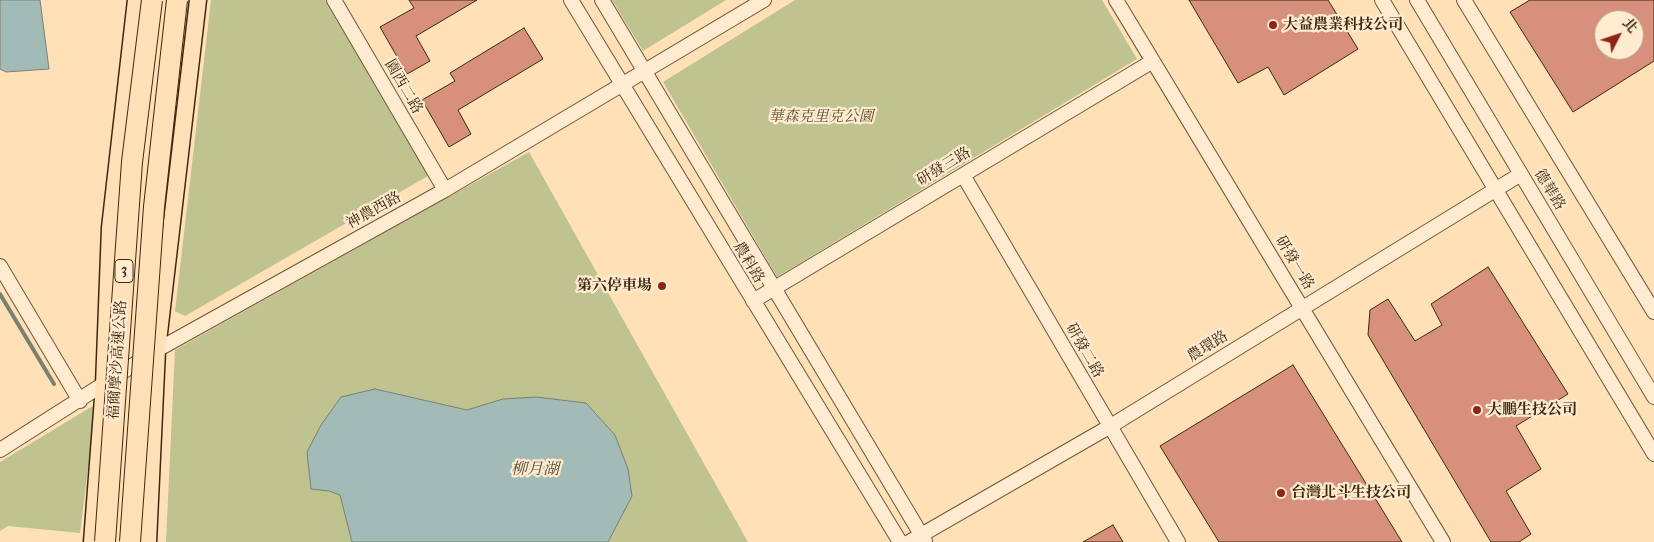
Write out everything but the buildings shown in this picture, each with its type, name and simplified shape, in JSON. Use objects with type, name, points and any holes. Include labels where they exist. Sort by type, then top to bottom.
[{"type":"highway","name":"福爾摩沙高速公路","points":[[104,542],[132,162],[152,0]]},
{"type":"highway","name":"福爾摩沙高速公路","points":[[130,542],[154,207],[177,0]]},
{"type":"main road","points":[[92,542],[104,385],[110,228],[136,0]]},
{"type":"main road","points":[[148,542],[157,350],[198,0]]},
{"type":"street","name":"園西二路","points":[[334,0],[445,190]]},
{"type":"street","name":"農科路","points":[[570,0],[900,542]]},
{"type":"street","name":"農科路","points":[[602,0],[923,538]]},
{"type":"street","name":"神農西路","points":[[0,450],[80,401],[157,350],[445,190],[764,0]]},
{"type":"street","name":"研發一路","points":[[1116,0],[1443,542]]},
{"type":"street","points":[[1382,0],[1654,454]]},
{"type":"street","name":"德華路","points":[[1417,0],[1654,397]]},
{"type":"street","points":[[1464,0],[1654,312]]},
{"type":"street","name":"研發三路","points":[[752,301],[1153,61]]},
{"type":"street","name":"農環路","points":[[909,542],[923,538],[1521,174]]},
{"type":"street","name":"研發二路","points":[[963,175],[1178,542]]},
{"type":"street","points":[[0,266],[80,401]]},
{"type":"green space","points":[[211,0],[325,0],[428,176],[185,316],[175,311]]},
{"type":"green space","points":[[612,0],[726,0],[643,51]]},
{"type":"green space","name":"華森克里克公園","points":[[795,0],[1102,0],[1137,59],[777,277],[663,82]]},
{"type":"green space","points":[[529,152],[748,542],[166,542],[175,350]]},
{"type":"green space","points":[[96,404],[80,533],[8,526],[0,531],[0,462]]},
{"type":"water","points":[[0,0],[40,0],[49,69],[6,72],[0,69]]},
{"type":"water","name":"柳月湖","points":[[375,389],[467,410],[503,399],[536,397],[586,403],[615,435],[628,469],[632,496],[608,542],[352,542],[340,495],[329,491],[311,489],[307,452],[321,425],[341,397]]},
{"type":"waterway","points":[[0,294],[54,384]]},
{"type":"place","name":"大益農業科技公司","points":[[1273,25]]},
{"type":"place","name":"第六停車場","points":[[662,286]]},
{"type":"place","name":"大鵬生技公司","points":[[1477,410]]},
{"type":"place","name":"台灣北斗生技公司","points":[[1281,493]]}]
